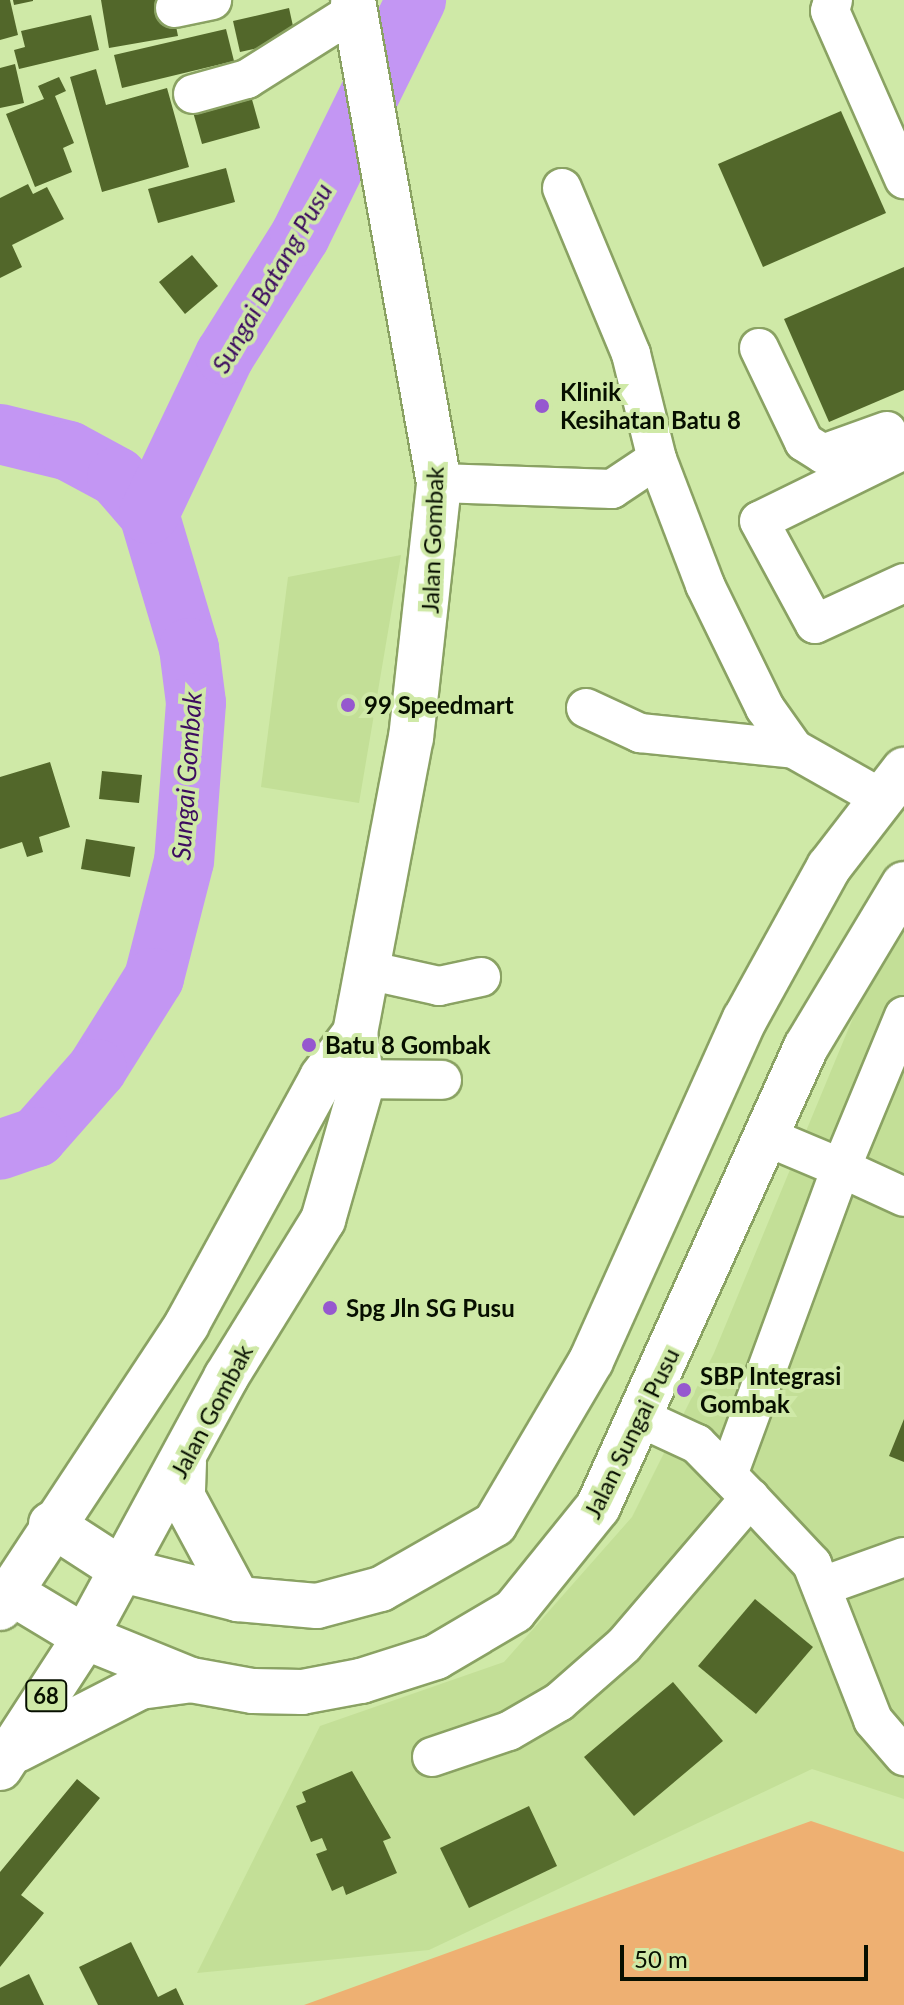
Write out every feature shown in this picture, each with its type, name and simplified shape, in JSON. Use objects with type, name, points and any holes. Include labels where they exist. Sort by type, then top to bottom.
[{"type":"main road","name":"Jalan Gombak","points":[[4,1762],[85,1637],[184,1462],[226,1377],[323,1220],[342,1081],[355,1033],[428,631],[439,483],[356,15]]},
{"type":"main road","points":[[51,1524],[122,1570],[238,1599],[317,1606],[381,1589],[495,1524],[591,1361],[745,1019],[829,867],[891,784]]},
{"type":"main road","name":"Jalan Sungai Pusu","points":[[3,1594],[85,1637],[191,1680],[302,1692],[449,1650],[514,1611],[563,1559],[598,1507],[641,1418],[806,1047],[904,884]]},
{"type":"main road","points":[[3,1594],[187,1324],[342,1081]]},
{"type":"main road","points":[[184,1462],[183,1497],[238,1599]]},
{"type":"main road","points":[[4,1762],[85,1710],[140,1687],[191,1680]]},
{"type":"street","points":[[175,8],[212,0]]},
{"type":"street","points":[[833,0],[830,11],[904,179]]},
{"type":"street","points":[[193,94],[247,79],[356,15]]},
{"type":"street","points":[[562,188],[631,354],[657,459],[705,585],[765,708],[794,749]]},
{"type":"street","points":[[759,348],[804,442],[823,454],[903,432]]},
{"type":"street","points":[[903,432],[759,521],[815,624],[904,583]]},
{"type":"street","points":[[439,483],[612,489],[657,459]]},
{"type":"street","points":[[586,708],[640,733],[794,749],[891,784]]},
{"type":"street","points":[[367,970],[439,986],[481,977]]},
{"type":"street","points":[[432,1757],[509,1731],[559,1702],[624,1645],[739,1486],[841,1168],[904,1016]]},
{"type":"street","points":[[342,1081],[442,1080]]},
{"type":"street","points":[[765,1136],[904,1197]]},
{"type":"street","points":[[641,1418],[697,1444],[739,1486],[823,1586],[873,1720],[904,1756]]},
{"type":"street","points":[[823,1586],[904,1557]]},
{"type":"shaded area","points":[[401,555],[359,803],[261,787],[288,577]]},
{"type":"shaded area","points":[[904,932],[904,1799],[812,1769],[429,1950],[197,1973],[320,1726],[504,1662],[632,1517],[714,1353],[855,1013]]},
{"type":"shaded area","points":[[811,1821],[904,1852],[904,2005],[304,2005]]},
{"type":"building","points":[[0,0],[10,0],[18,35],[0,40]]},
{"type":"building","points":[[13,0],[33,0],[33,1],[14,5]]},
{"type":"building","points":[[101,0],[189,0],[172,6],[178,36],[109,48]]},
{"type":"building","points":[[289,8],[296,40],[240,52],[233,21]]},
{"type":"building","points":[[91,15],[99,50],[19,69],[14,50],[25,47],[21,31]]},
{"type":"building","points":[[226,29],[234,61],[122,88],[114,55]]},
{"type":"building","points":[[15,64],[24,103],[0,108],[0,68]]},
{"type":"building","points":[[96,69],[106,105],[167,88],[189,167],[102,192],[70,77]]},
{"type":"building","points":[[59,77],[66,91],[55,96],[74,143],[63,148],[72,172],[35,187],[6,114],[44,99],[38,86]]},
{"type":"building","points":[[251,96],[260,128],[202,144],[193,112]]},
{"type":"building","points":[[841,111],[886,213],[763,267],[718,164]]},
{"type":"building","points":[[226,168],[235,202],[158,223],[148,189]]},
{"type":"building","points":[[28,184],[33,194],[47,187],[64,219],[12,245],[22,267],[0,278],[0,198]]},
{"type":"building","points":[[192,255],[218,286],[185,314],[159,282]]},
{"type":"building","points":[[904,267],[904,390],[829,422],[784,319]]},
{"type":"building","points":[[50,762],[70,827],[39,837],[43,852],[27,857],[22,842],[0,849],[0,777]]},
{"type":"building","points":[[102,771],[142,775],[139,803],[99,799]]},
{"type":"building","points":[[86,839],[135,847],[130,877],[81,869]]},
{"type":"building","points":[[904,1419],[904,1462],[889,1456]]},
{"type":"building","points":[[755,1599],[813,1647],[756,1714],[698,1666]]},
{"type":"building","points":[[673,1682],[723,1741],[634,1816],[584,1757]]},
{"type":"building","points":[[352,1771],[391,1838],[383,1841],[397,1873],[346,1895],[343,1886],[332,1891],[316,1854],[327,1850],[322,1838],[311,1842],[296,1806],[306,1802],[302,1792]]},
{"type":"building","points":[[77,1779],[100,1798],[21,1895],[44,1913],[0,1967],[0,1872]]},
{"type":"building","points":[[529,1806],[557,1866],[469,1908],[440,1848]]},
{"type":"building","points":[[131,1942],[158,1997],[176,1988],[184,2005],[98,2005],[79,1967]]},
{"type":"building","points":[[29,1974],[44,2005],[0,2005],[0,1988]]},
{"type":"waterway","name":"Sungai Batang Pusu","points":[[149,514],[225,355],[300,236],[416,0]]},
{"type":"waterway","name":"Sungai Gombak","points":[[0,434],[69,451],[117,477],[149,514],[189,648],[196,703],[184,861],[154,978],[97,1069],[37,1137],[0,1150]]},
{"type":"place","name":"Klinik Kesihatan Batu 8","points":[[542,406]]},
{"type":"place","name":"99 Speedmart","points":[[348,705]]},
{"type":"place","name":"Batu 8 Gombak","points":[[309,1045]]},
{"type":"place","name":"Spg Jln SG Pusu","points":[[330,1308]]},
{"type":"place","name":"SBP Integrasi Gombak","points":[[684,1390]]}]
